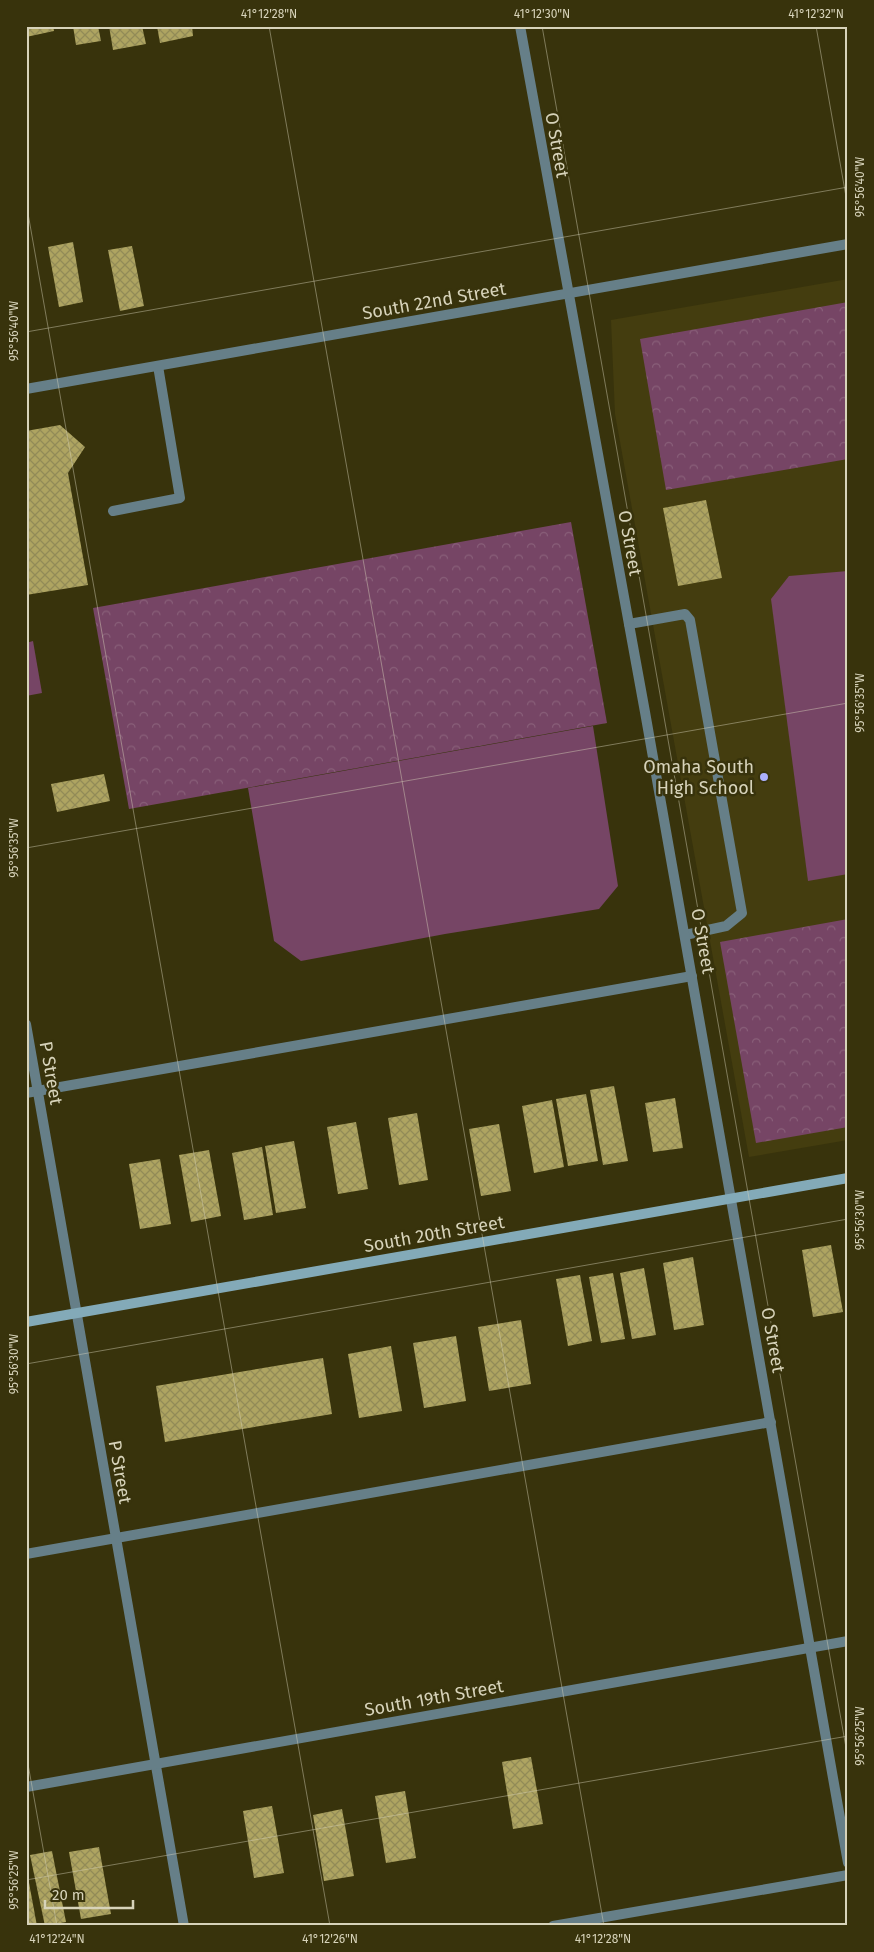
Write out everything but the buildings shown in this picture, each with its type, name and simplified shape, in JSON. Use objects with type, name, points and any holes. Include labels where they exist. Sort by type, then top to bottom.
[{"type":"street","name":"O Street","points":[[520,26],[685,935],[848,1863]]},
{"type":"street","name":"South 22nd Street","points":[[26,389],[848,244]]},
{"type":"street","points":[[113,511],[180,498],[158,366]]},
{"type":"street","points":[[629,624],[686,614],[690,620],[742,913],[726,926],[685,935]]},
{"type":"street","points":[[26,1093],[692,976]]},
{"type":"street","name":"P Street","points":[[26,1024],[184,1926]]},
{"type":"street","name":"South 20th Street","points":[[26,1322],[848,1178]]},
{"type":"street","points":[[26,1554],[771,1422]]},
{"type":"street","name":"South 19th Street","points":[[26,1787],[848,1641]]},
{"type":"street","points":[[553,1926],[848,1875]]},
{"type":"shaded area","name":"Omaha South High School","points":[[848,279],[848,1140],[749,1157],[615,414],[611,320]]},
{"type":"green space","points":[[848,302],[848,459],[666,490],[640,339]]},
{"type":"green space","points":[[571,522],[607,723],[129,809],[93,608]]},
{"type":"green space","points":[[848,571],[848,874],[808,881],[771,599],[789,576]]},
{"type":"green space","points":[[33,641],[42,693],[26,696],[26,643]]},
{"type":"green space","points":[[593,726],[618,886],[599,909],[445,934],[301,961],[274,941],[248,788]]},
{"type":"green space","points":[[848,919],[848,1127],[756,1143],[720,942]]},
{"type":"place","name":"Omaha South High School","points":[[764,777]]}]
